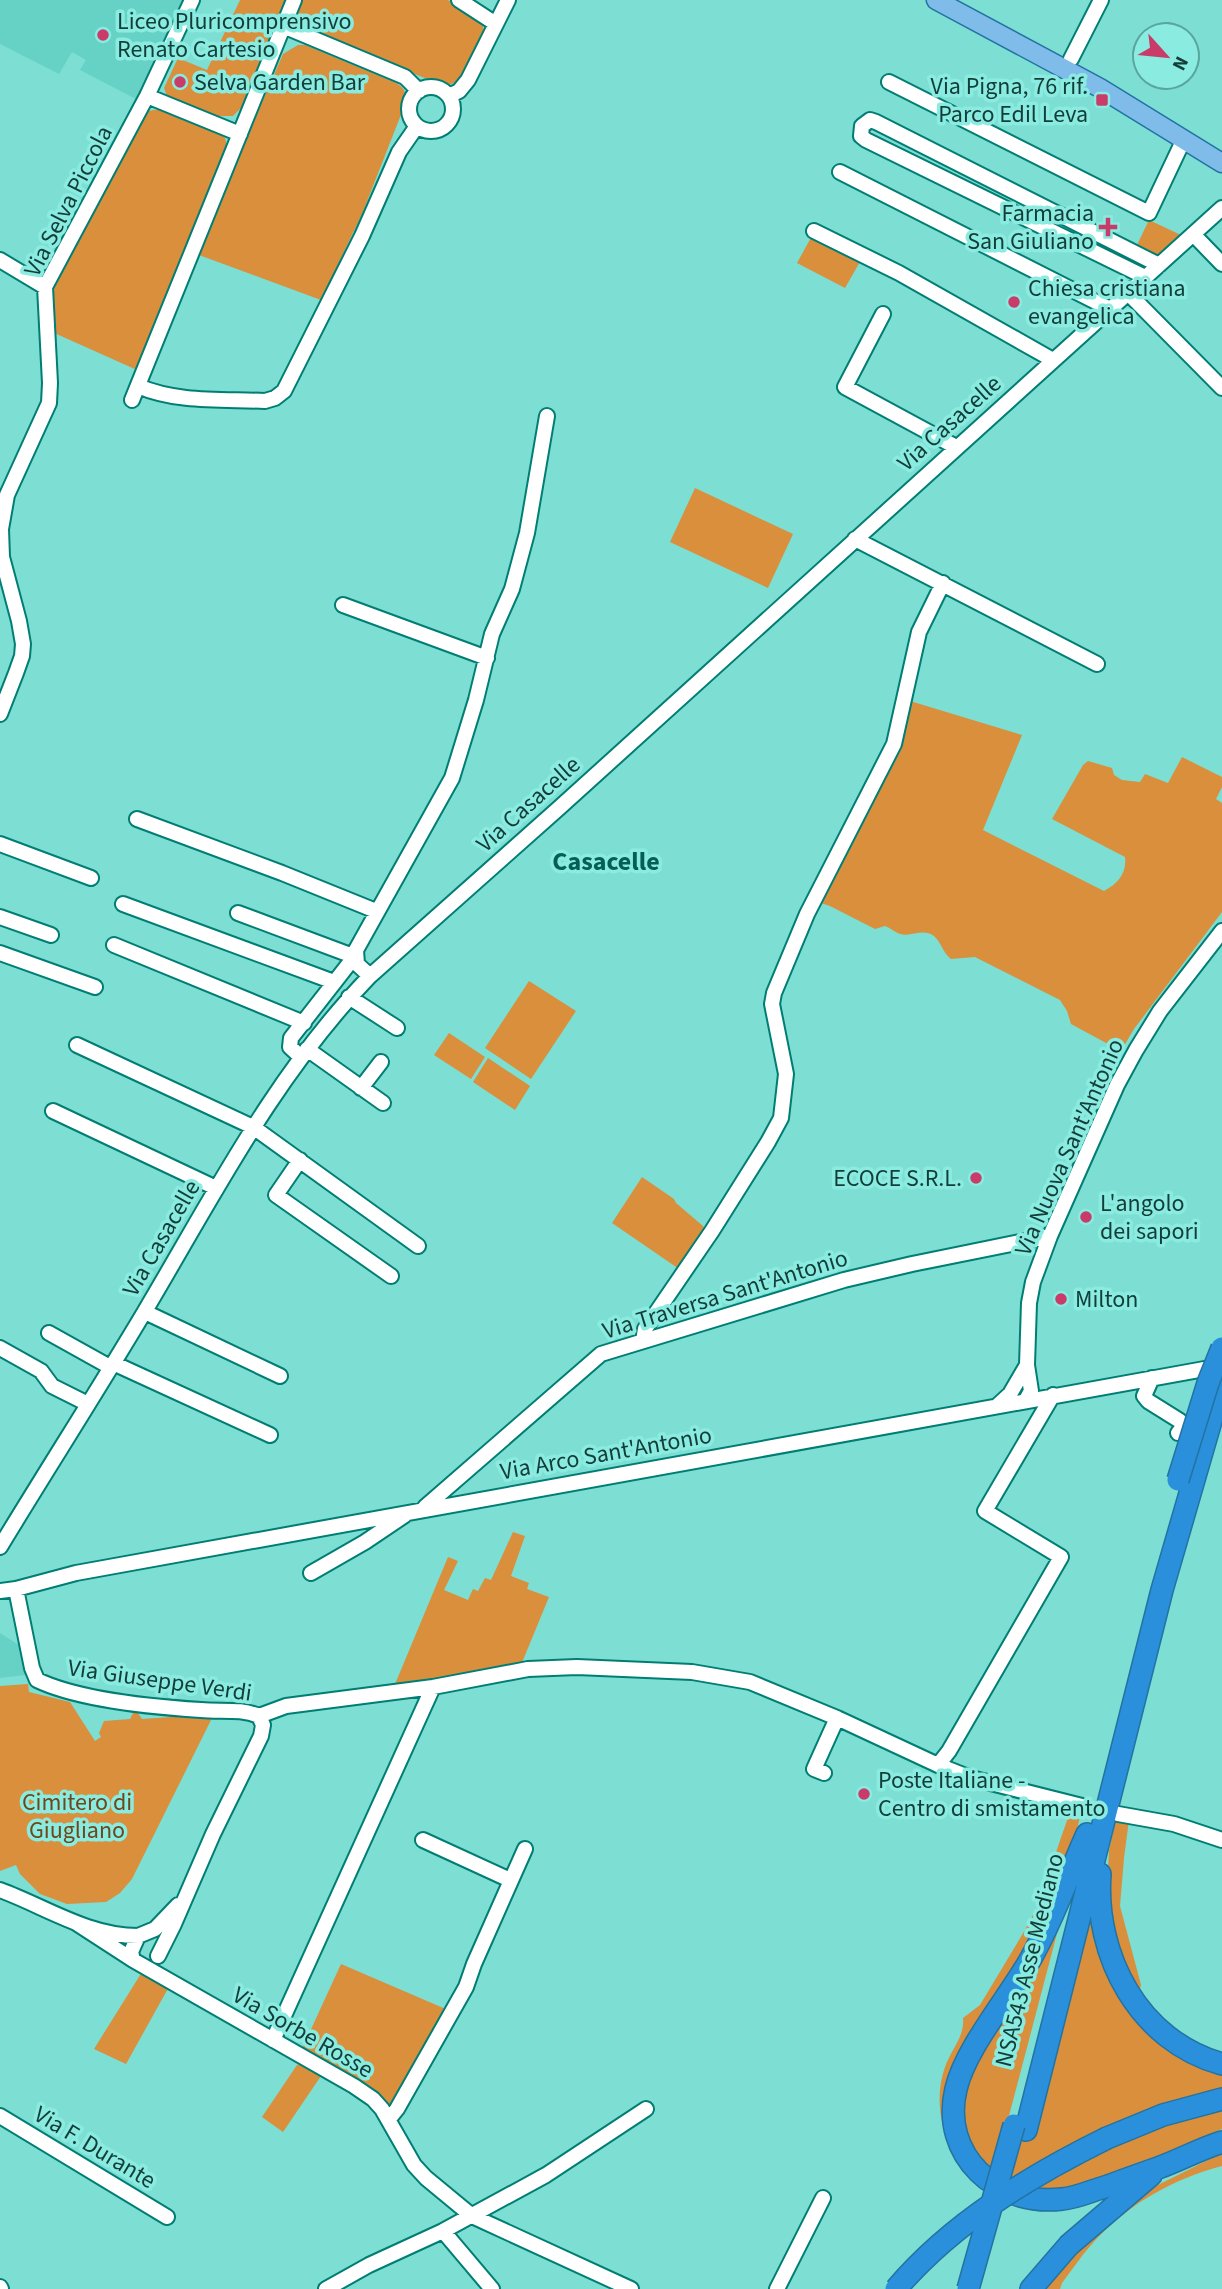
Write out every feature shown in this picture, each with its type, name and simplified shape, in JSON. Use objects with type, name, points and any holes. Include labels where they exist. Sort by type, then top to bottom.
[{"type":"highway","points":[[1184,1484],[1208,1383],[1222,1348]]},
{"type":"highway","points":[[1184,1484],[1222,1383]]},
{"type":"highway","name":"NSA543 Asse Mediano","points":[[982,2289],[1020,2127],[1184,1484]]},
{"type":"highway","points":[[1095,1832],[1098,1893],[1104,1935],[1115,1970],[1129,1996],[1153,2025],[1181,2047],[1222,2064]]},
{"type":"highway","points":[[1095,1832],[1066,1881],[1050,1923],[1031,1959],[965,2064],[956,2087],[952,2113],[960,2147],[975,2171],[999,2188],[1030,2198],[1062,2199],[1160,2168],[1222,2142]]},
{"type":"highway","points":[[896,2289],[942,2242],[974,2217],[1069,2157],[1163,2115],[1222,2099]]},
{"type":"highway","name":"NSA543 Asse Mediano","points":[[968,2289],[1020,2127]]},
{"type":"highway","points":[[1035,2284],[1069,2245],[1160,2168]]},
{"type":"main road","points":[[936,0],[1067,69],[1222,163]]},
{"type":"main road","points":[[961,0],[1071,59],[1222,150]]},
{"type":"street","name":"Via Selva Piccola","points":[[0,714],[22,656],[23,644],[1,549],[2,505],[49,403],[45,287],[147,96],[192,0]]},
{"type":"street","points":[[294,0],[135,393],[265,401],[284,391],[362,236],[399,152],[417,126]]},
{"type":"street","points":[[459,0],[496,24]]},
{"type":"street","points":[[449,96],[459,91],[468,80],[508,0]]},
{"type":"street","points":[[1071,59],[1101,0]]},
{"type":"street","points":[[283,26],[405,77],[419,91]]},
{"type":"street","points":[[889,82],[1149,213],[1184,139]]},
{"type":"street","points":[[436,87],[449,96],[453,103],[453,112],[446,125],[439,130],[430,131],[417,126],[412,119],[410,106],[419,91],[436,87]]},
{"type":"street","points":[[147,96],[240,134]]},
{"type":"street","points":[[1145,277],[866,140],[861,136],[862,126],[870,120],[876,122],[1159,265]]},
{"type":"street","points":[[841,172],[1110,309]]},
{"type":"street","name":"Via Casacelle","points":[[0,1547],[145,1312],[253,1127],[304,1052],[349,997],[1222,208]]},
{"type":"street","points":[[814,231],[899,273],[1053,359]]},
{"type":"street","points":[[1193,234],[1222,264]]},
{"type":"street","points":[[0,260],[45,287]]},
{"type":"street","points":[[1128,293],[1222,388]]},
{"type":"street","points":[[883,314],[845,387],[956,447]]},
{"type":"street","points":[[383,1103],[289,1045],[291,1038],[354,956],[376,911],[452,778],[492,634],[512,589],[527,533],[547,416]]},
{"type":"street","points":[[855,539],[1097,664]]},
{"type":"street","points":[[643,1341],[645,1329],[712,1231],[780,1118],[786,1074],[772,1004],[774,993],[807,914],[894,744],[919,632],[943,583]]},
{"type":"street","points":[[343,605],[487,658]]},
{"type":"street","points":[[137,819],[376,911]]},
{"type":"street","points":[[0,844],[91,878]]},
{"type":"street","points":[[123,904],[334,982]]},
{"type":"street","points":[[238,913],[354,956],[357,964],[370,976]]},
{"type":"street","points":[[0,917],[51,935]]},
{"type":"street","name":"Via Nuova Sant'Antonio","points":[[1026,1400],[1031,1391],[1027,1365],[1029,1303],[1033,1282],[1050,1236],[1117,1085],[1136,1050],[1160,1011],[1222,932]]},
{"type":"street","points":[[114,946],[304,1023]]},
{"type":"street","points":[[0,953],[95,987]]},
{"type":"street","points":[[349,997],[397,1028]]},
{"type":"street","points":[[76,1045],[253,1127],[418,1246]]},
{"type":"street","points":[[361,1088],[381,1062]]},
{"type":"street","points":[[53,1111],[216,1188]]},
{"type":"street","points":[[300,1160],[276,1195],[391,1276]]},
{"type":"street","name":"Via Traversa Sant'Antonio","points":[[311,1573],[417,1510],[601,1354],[844,1280],[1050,1236]]},
{"type":"street","points":[[145,1312],[280,1376]]},
{"type":"street","points":[[49,1334],[270,1435]]},
{"type":"street","points":[[0,1348],[41,1371],[52,1386],[88,1404]]},
{"type":"street","points":[[938,1765],[1061,1557],[985,1511],[1057,1394],[1042,1385],[1027,1365],[1010,1394],[997,1406]]},
{"type":"street","name":"Via Arco Sant'Antonio","points":[[0,1591],[76,1573],[417,1510],[1222,1366]]},
{"type":"street","points":[[1152,1378],[1144,1396],[1180,1422],[1182,1428],[1178,1433]]},
{"type":"street","name":"Via Giuseppe Verdi","points":[[16,1589],[32,1668],[37,1680],[58,1690],[134,1703],[201,1710],[249,1711],[259,1716],[263,1725],[261,1736],[158,1956]]},
{"type":"street","points":[[259,1716],[286,1706],[433,1687],[528,1669],[577,1667],[692,1672],[750,1682],[971,1778],[1082,1806]]},
{"type":"street","points":[[273,2039],[433,1687]]},
{"type":"street","points":[[824,1773],[814,1769],[836,1718]]},
{"type":"street","points":[[1118,1814],[1174,1825],[1222,1840]]},
{"type":"street","points":[[423,1840],[510,1880]]},
{"type":"street","points":[[389,2119],[466,1987],[525,1849]]},
{"type":"street","points":[[0,1889],[76,1923],[109,1934],[141,1935],[156,1945],[158,1956],[148,1969],[76,1923]]},
{"type":"street","name":"Via Giuseppe Verdi","points":[[141,1935],[168,1917],[186,1896]]},
{"type":"street","points":[[132,1960],[131,1952],[141,1935]]},
{"type":"street","name":"Via Sorbe Rosse","points":[[148,1969],[373,2099],[389,2119],[414,2165],[472,2216],[631,2289]]},
{"type":"street","points":[[326,2289],[369,2265],[472,2216],[545,2175],[646,2109]]},
{"type":"street","name":"Via F. Durante","points":[[0,2116],[167,2217]]},
{"type":"street","points":[[778,2289],[823,2198]]},
{"type":"street","points":[[443,2231],[492,2289]]},
{"type":"shaded area","points":[[0,0],[184,0],[136,99],[80,70],[86,60],[72,52],[59,74],[0,44]]},
{"type":"shaded area","points":[[0,1633],[22,1647],[26,1675],[0,1678]]},
{"type":"green space","points":[[240,0],[286,0],[241,108],[233,116],[215,116],[167,96],[164,88],[178,58],[207,70]]},
{"type":"green space","points":[[302,0],[448,0],[482,22],[484,32],[466,72],[460,79],[445,86],[314,34],[299,20],[298,12]]},
{"type":"green space","points":[[298,45],[305,45],[394,82],[405,92],[406,98],[362,214],[321,300],[199,255],[283,54]]},
{"type":"green space","points":[[161,109],[218,130],[225,138],[228,150],[137,370],[52,332],[52,288],[148,111]]},
{"type":"green space","points":[[1149,220],[1181,235],[1159,256],[1137,245]]},
{"type":"green space","points":[[813,234],[861,260],[845,288],[797,263]]},
{"type":"green space","points":[[695,488],[793,534],[768,588],[670,542]]},
{"type":"green space","points":[[910,701],[1022,735],[983,830],[1104,891],[1120,877],[1125,868],[1125,857],[1052,819],[1083,765],[1088,761],[1112,768],[1114,775],[1122,780],[1140,782],[1145,774],[1168,783],[1182,757],[1222,777],[1222,787],[1216,799],[1222,803],[1222,912],[1134,1029],[1121,1051],[1071,1024],[1060,1000],[975,957],[951,959],[930,934],[900,934],[885,926],[875,929],[818,902]]},
{"type":"green space","points":[[529,981],[576,1011],[531,1079],[485,1048]]},
{"type":"green space","points":[[449,1033],[485,1057],[471,1079],[434,1055]]},
{"type":"green space","points":[[488,1058],[530,1086],[515,1110],[473,1082]]},
{"type":"green space","points":[[642,1177],[674,1199],[703,1226],[705,1231],[682,1271],[612,1223]]},
{"type":"green space","points":[[513,1532],[525,1536],[511,1576],[529,1583],[527,1589],[549,1597],[521,1665],[393,1689],[448,1557],[458,1561],[444,1590],[468,1600],[473,1589],[478,1591],[485,1578],[491,1580]]},
{"type":"green space","name":"Cimitero di Giugliano","points":[[28,1684],[29,1692],[70,1702],[95,1741],[101,1737],[99,1733],[104,1721],[130,1719],[135,1709],[142,1719],[214,1714],[132,1879],[120,1893],[106,1902],[67,1904],[40,1894],[20,1874],[16,1865],[0,1871],[0,1686]]},
{"type":"green space","points":[[1072,1806],[1082,1808],[1063,1876],[949,2095],[988,2186],[986,2192],[962,2167],[946,2136],[941,2119],[941,2084],[945,2067],[962,2031],[963,2018],[980,2005],[1037,1907]]},
{"type":"green space","points":[[1116,1818],[1129,1820],[1120,1906],[1141,1985],[1138,1996],[1183,2040],[1222,2057],[1222,2129],[1086,2186],[1040,2193],[991,2176],[967,2143],[961,2105],[964,2083],[1060,1922],[1005,2131],[1034,2136],[1092,1902],[1123,1971],[1106,1905],[1109,1851]]},
{"type":"green space","points":[[341,1964],[448,2010],[395,2102],[388,2109],[301,2051]]},
{"type":"green space","points":[[142,1972],[170,1985],[126,2064],[94,2049]]},
{"type":"green space","points":[[303,2063],[323,2073],[283,2132],[262,2117],[297,2065]]},
{"type":"green space","points":[[1222,2153],[1222,2166],[1168,2186],[1119,2217],[1088,2249],[1060,2289],[1039,2289],[1096,2229],[1156,2186]]},
{"type":"tunnel","points":[[1082,1806],[1115,1813]]},
{"type":"place","name":"Liceo Pluricomprensivo Renato Cartesio","points":[[103,35]]},
{"type":"place","name":"Selva Garden Bar","points":[[180,82]]},
{"type":"place","name":"Via Pigna, 76 rif. Parco Edil Leva","points":[[1102,100]]},
{"type":"place","name":"Farmacia San Giuliano","points":[[1108,227]]},
{"type":"place","name":"Chiesa cristiana evangelica","points":[[1014,302]]},
{"type":"place","name":"ECOCE S.R.L.","points":[[976,1178]]},
{"type":"place","name":"L'angolo dei sapori","points":[[1086,1217]]},
{"type":"place","name":"Milton","points":[[1061,1299]]},
{"type":"place","name":"Poste Italiane - Centro di smistamento","points":[[864,1794]]},
{"type":"district","name":"Casacelle","points":[[606,861]]}]
